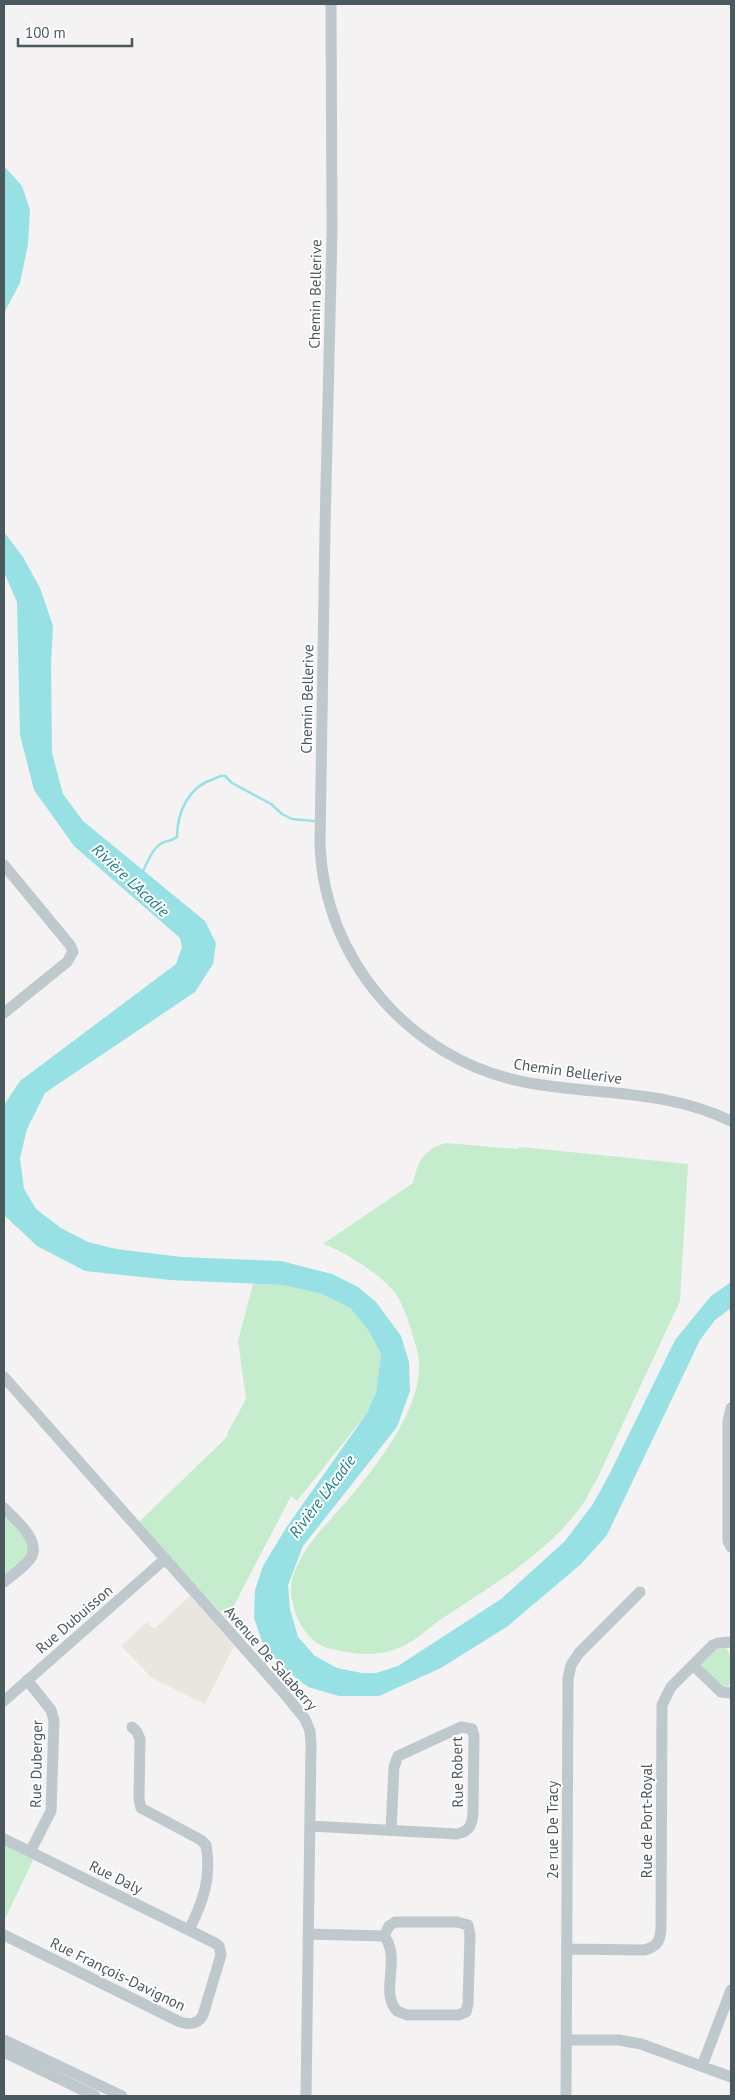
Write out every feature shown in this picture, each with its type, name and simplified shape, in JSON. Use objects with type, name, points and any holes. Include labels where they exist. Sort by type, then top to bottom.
[{"type":"street","name":"Chemin Bellerive","points":[[331,4],[332,232],[324,528],[320,844],[323,878],[332,913],[354,962],[381,1000],[420,1036],[453,1057],[481,1070],[515,1080],[556,1087],[671,1099],[703,1109],[731,1121]]},
{"type":"street","points":[[4,865],[70,945],[72,952],[67,962],[4,1013]]},
{"type":"street","name":"Avenue De Salaberry","points":[[4,1377],[305,1719],[310,1731],[312,1744],[306,2096]]},
{"type":"street","points":[[731,1408],[728,1421],[730,1464],[728,1541],[731,1548]]},
{"type":"street","points":[[4,1508],[32,1540],[34,1548],[29,1560],[4,1582]]},
{"type":"street","name":"Rue Dubuisson","points":[[4,1700],[165,1560]]},
{"type":"street","name":"2e rue De Tracy","points":[[566,2096],[569,1674],[571,1664],[579,1653],[640,1592]]},
{"type":"street","name":"Rue de Port-Royal","points":[[567,1949],[644,1950],[654,1946],[659,1941],[661,1931],[662,1705],[668,1691],[715,1644],[731,1642]]},
{"type":"street","points":[[693,1665],[721,1692],[731,1693]]},
{"type":"street","name":"Rue Duberger","points":[[27,1680],[50,1710],[54,1722],[51,1808],[45,1826],[30,1852]]},
{"type":"street","name":"Rue Robert","points":[[310,1826],[457,1834],[469,1829],[473,1813],[474,1736],[472,1729],[461,1727],[398,1756],[394,1767],[390,1830]]},
{"type":"street","points":[[132,1728],[137,1732],[140,1739],[139,1799],[142,1808],[201,1840],[206,1845],[206,1889],[189,1930]]},
{"type":"street","name":"Rue Daly","points":[[4,1839],[215,1942]]},
{"type":"street","points":[[395,1922],[457,1922],[468,1925],[470,1935],[468,2004],[466,2012],[458,2015],[407,2015],[397,2011],[390,1999],[391,1947],[384,1936],[389,1926],[395,1922]]},
{"type":"street","points":[[308,1934],[384,1936]]},
{"type":"street","name":"Rue François-Davignon","points":[[4,1936],[180,2022],[188,2024],[199,2021],[205,2009],[220,1957],[220,1949],[215,1942]]},
{"type":"street","points":[[702,2066],[731,1990]]},
{"type":"street","points":[[4,2040],[122,2096]]},
{"type":"street","points":[[567,2040],[635,2042],[731,2077]]},
{"type":"street","points":[[4,2052],[95,2096]]},
{"type":"shaded area","points":[[190,1596],[234,1646],[205,1704],[152,1678],[121,1646],[147,1622],[154,1629]]},
{"type":"green space","points":[[446,1143],[517,1149],[521,1147],[688,1164],[680,1301],[597,1479],[582,1505],[551,1541],[498,1582],[399,1648],[382,1653],[359,1654],[328,1648],[312,1639],[300,1624],[291,1596],[292,1578],[300,1560],[312,1541],[374,1468],[401,1426],[411,1405],[417,1384],[419,1359],[408,1320],[396,1294],[382,1280],[362,1265],[332,1247],[323,1244],[413,1183],[423,1157],[432,1149]]},
{"type":"green space","points":[[253,1284],[287,1285],[322,1294],[350,1308],[368,1330],[381,1354],[376,1392],[367,1413],[297,1501],[291,1496],[227,1619],[138,1523],[228,1436],[227,1434],[246,1399],[238,1341]]},
{"type":"green space","points":[[4,1515],[26,1540],[29,1548],[26,1556],[4,1575]]},
{"type":"green space","points":[[726,1648],[730,1656],[731,1672],[729,1686],[725,1689],[704,1669],[702,1664],[717,1649]]},
{"type":"green space","points":[[4,1845],[33,1860],[4,1921]]},
{"type":"water","points":[[4,166],[22,186],[30,210],[28,244],[20,283],[4,313]]},
{"type":"water","name":"Rivière L'Acadie","points":[[4,532],[23,557],[40,588],[53,626],[51,664],[52,753],[63,794],[83,821],[205,921],[216,943],[213,964],[195,992],[45,1093],[27,1129],[20,1158],[24,1189],[36,1209],[61,1228],[88,1242],[116,1249],[182,1257],[281,1261],[332,1274],[358,1287],[376,1302],[401,1336],[409,1362],[410,1391],[397,1427],[303,1546],[288,1585],[290,1609],[298,1637],[315,1656],[337,1668],[362,1673],[376,1673],[398,1666],[501,1599],[565,1541],[593,1504],[675,1340],[711,1296],[731,1282],[731,1308],[715,1320],[700,1340],[607,1535],[581,1564],[508,1626],[441,1668],[379,1696],[339,1696],[308,1687],[282,1667],[262,1641],[254,1618],[255,1590],[263,1566],[286,1528],[367,1413],[376,1392],[381,1354],[368,1330],[350,1308],[322,1294],[284,1285],[170,1280],[85,1271],[37,1246],[4,1215],[4,1105],[20,1081],[176,964],[182,947],[180,938],[74,846],[34,790],[20,735],[17,602],[4,572]]},
{"type":"waterway","name":"Rivière L'Acadie","points":[[143,871],[156,848],[162,843],[177,837],[179,818],[191,794],[205,782],[220,776],[225,776],[232,783],[271,804],[282,814],[292,819],[314,821]]}]
